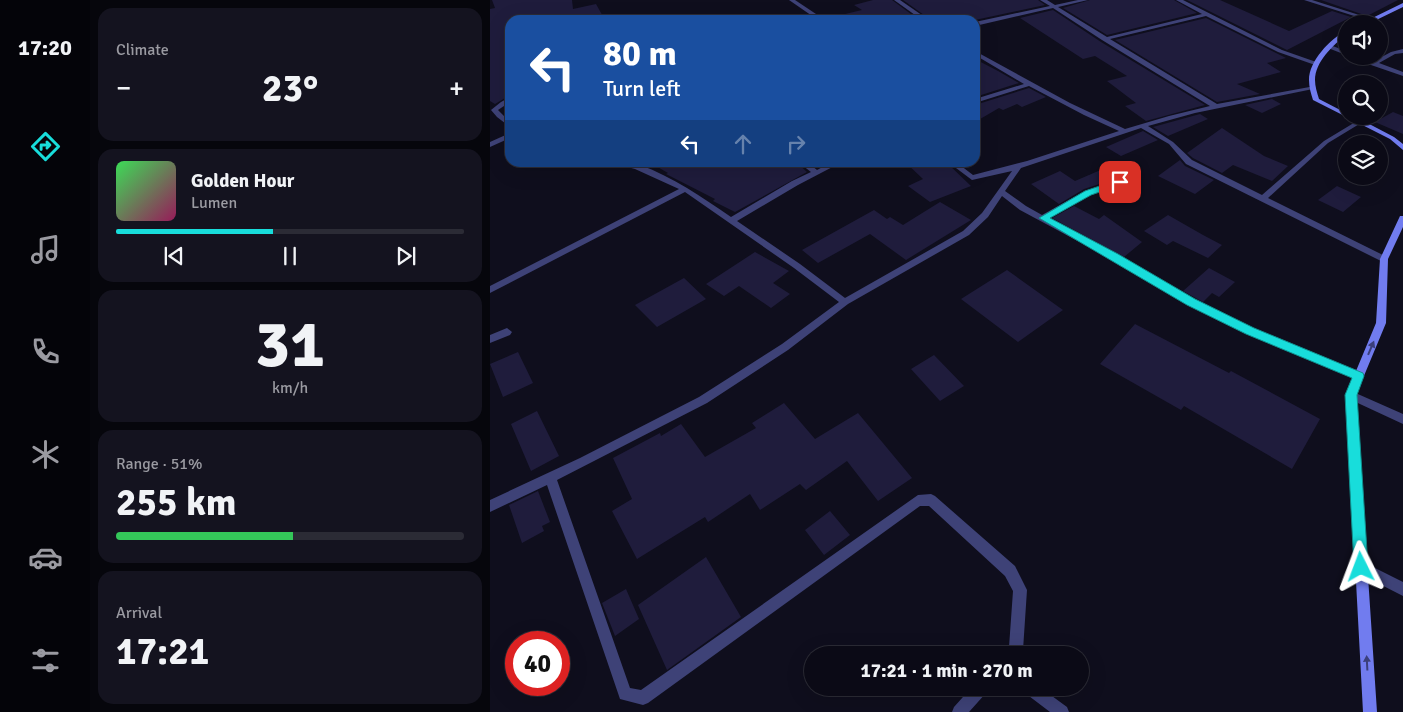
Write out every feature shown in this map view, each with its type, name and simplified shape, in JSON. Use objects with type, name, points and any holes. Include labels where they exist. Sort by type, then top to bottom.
[{"type":"street","points":[[792,0],[814,15]]},
{"type":"street","points":[[897,0],[919,15]]},
{"type":"street","points":[[1043,0],[1217,108]]},
{"type":"street","points":[[980,23],[1085,0]]},
{"type":"street","points":[[1179,0],[1280,51],[1318,64]]},
{"type":"street","points":[[1307,0],[1356,15]]},
{"type":"street","points":[[1382,15],[1403,5]]},
{"type":"street","points":[[1104,39],[1207,14]]},
{"type":"street","points":[[1338,38],[1314,68],[1312,80],[1316,100],[1338,111]]},
{"type":"street","points":[[1330,47],[1338,50]]},
{"type":"street","points":[[1388,56],[1403,51]]},
{"type":"street","points":[[980,56],[1100,121],[1125,131]]},
{"type":"street","points":[[1376,65],[1403,74]]},
{"type":"street","points":[[980,99],[1029,84]]},
{"type":"street","points":[[958,167],[972,178],[1018,167],[1104,140],[1125,131],[1253,98],[1313,87]]},
{"type":"street","points":[[505,101],[492,108],[505,121]]},
{"type":"street","points":[[490,118],[499,116]]},
{"type":"street","points":[[1262,198],[1326,142],[1354,125]]},
{"type":"street","points":[[1365,125],[1392,138],[1403,148]]},
{"type":"street","points":[[1144,126],[1170,143],[1189,162],[1384,258]]},
{"type":"street","points":[[490,145],[505,138]]},
{"type":"street","points":[[637,167],[685,189],[797,266],[845,302]]},
{"type":"street","points":[[808,167],[817,173]]},
{"type":"street","points":[[730,221],[829,167]]},
{"type":"street","points":[[490,506],[652,428],[703,400],[785,347],[845,302],[966,233],[985,215],[1018,167]]},
{"type":"street","points":[[1043,218],[1088,193],[1120,182]]},
{"type":"street","points":[[490,290],[685,189]]},
{"type":"street","points":[[1002,192],[1023,208],[1199,306],[1250,331],[1359,376]]},
{"type":"street","points":[[1370,712],[1351,395],[1381,324],[1384,258],[1403,218]]},
{"type":"street","points":[[490,339],[507,332]]},
{"type":"street","points":[[1351,395],[1403,419]]},
{"type":"street","points":[[550,477],[625,694],[643,698],[918,501],[931,500],[1010,572],[1020,590],[1016,646]]},
{"type":"street","points":[[1361,567],[1403,589]]},
{"type":"street","points":[[959,712],[974,696]]},
{"type":"street","points":[[1041,696],[1062,712]]},
{"type":"building","points":[[492,0],[572,0],[573,9],[596,4],[602,15],[505,15],[505,98],[495,104],[490,101],[490,9],[495,8]]},
{"type":"building","points":[[873,0],[892,0],[912,15],[841,15],[862,10],[854,5]]},
{"type":"building","points":[[903,0],[1038,0],[1045,5],[980,19],[980,15],[924,15]]},
{"type":"building","points":[[1090,0],[1174,0],[1197,13],[1107,35],[1063,8]]},
{"type":"building","points":[[1187,0],[1220,0],[1289,31],[1332,11],[1345,15],[1338,15],[1338,24],[1287,50]]},
{"type":"building","points":[[1321,0],[1398,0],[1369,15]]},
{"type":"building","points":[[1053,10],[1101,42],[1205,105],[1146,121],[1125,106],[1136,103],[1107,81],[1127,76],[1095,56],[1083,59],[1020,18]]},
{"type":"building","points":[[1206,18],[1286,58],[1267,63],[1281,72],[1237,84],[1260,94],[1217,102],[1115,40]]},
{"type":"building","points":[[980,62],[998,71],[1019,83],[980,95]]},
{"type":"building","points":[[1029,88],[1046,97],[1022,107],[1017,104],[1003,110],[999,108],[980,119],[980,103]]},
{"type":"building","points":[[1272,99],[1281,104],[1262,113],[1245,105]]},
{"type":"building","points":[[1393,112],[1403,116],[1403,134],[1382,125],[1388,125],[1388,115]]},
{"type":"building","points":[[1200,114],[1208,119],[1168,136],[1153,127]]},
{"type":"building","points":[[1222,128],[1264,156],[1288,166],[1272,181],[1233,165],[1222,173],[1187,153]]},
{"type":"building","points":[[1143,131],[1158,140],[1121,156],[1106,147]]},
{"type":"building","points":[[1180,160],[1185,166],[1214,180],[1195,194],[1158,176]]},
{"type":"building","points":[[658,167],[802,167],[807,172],[735,212],[713,201],[715,199],[666,174],[668,173]]},
{"type":"building","points":[[910,167],[951,167],[971,186],[930,202],[908,186],[923,179]]},
{"type":"building","points":[[1103,169],[1118,178],[1084,189],[1059,204],[1031,184],[1060,171],[1075,181]]},
{"type":"building","points":[[1337,186],[1361,197],[1343,212],[1318,200]]},
{"type":"building","points":[[940,202],[971,220],[906,260],[870,234],[818,263],[802,250],[874,210],[887,219],[890,217],[903,225]]},
{"type":"building","points":[[1074,206],[1099,219],[1104,215],[1142,242],[1124,257],[1052,218]]},
{"type":"building","points":[[1168,215],[1222,245],[1208,258],[1173,241],[1167,245],[1144,231]]},
{"type":"building","points":[[755,252],[789,271],[773,283],[790,294],[771,308],[739,286],[724,296],[706,284]]},
{"type":"building","points":[[1209,268],[1235,282],[1219,297],[1212,293],[1203,302],[1183,291]]},
{"type":"building","points":[[1007,270],[1063,310],[1018,342],[961,299]]},
{"type":"building","points":[[684,278],[706,299],[657,327],[635,305]]},
{"type":"building","points":[[1135,324],[1229,373],[1231,371],[1320,419],[1292,469],[1184,406],[1181,410],[1100,364]]},
{"type":"building","points":[[518,352],[533,383],[503,397],[490,364]]},
{"type":"building","points":[[934,355],[964,386],[940,401],[911,369]]},
{"type":"building","points":[[784,403],[815,439],[858,413],[912,478],[878,501],[847,461],[806,490],[800,484],[760,510],[750,494],[708,522],[705,517],[637,559],[612,511],[632,499],[613,458],[660,433],[661,436],[681,424],[705,457],[756,428],[752,423]]},
{"type":"building","points":[[537,411],[559,456],[531,471],[511,424]]},
{"type":"building","points":[[538,491],[550,522],[542,526],[544,531],[522,543],[509,505]]},
{"type":"building","points":[[830,511],[850,535],[824,555],[805,530]]},
{"type":"building","points":[[706,557],[741,617],[667,670],[638,605]]},
{"type":"building","points":[[626,589],[639,619],[615,636],[602,603]]},
{"type":"route","points":[[1120,182],[1088,193],[1043,218],[1191,302],[1250,331],[1359,376],[1351,395],[1361,567]]}]
